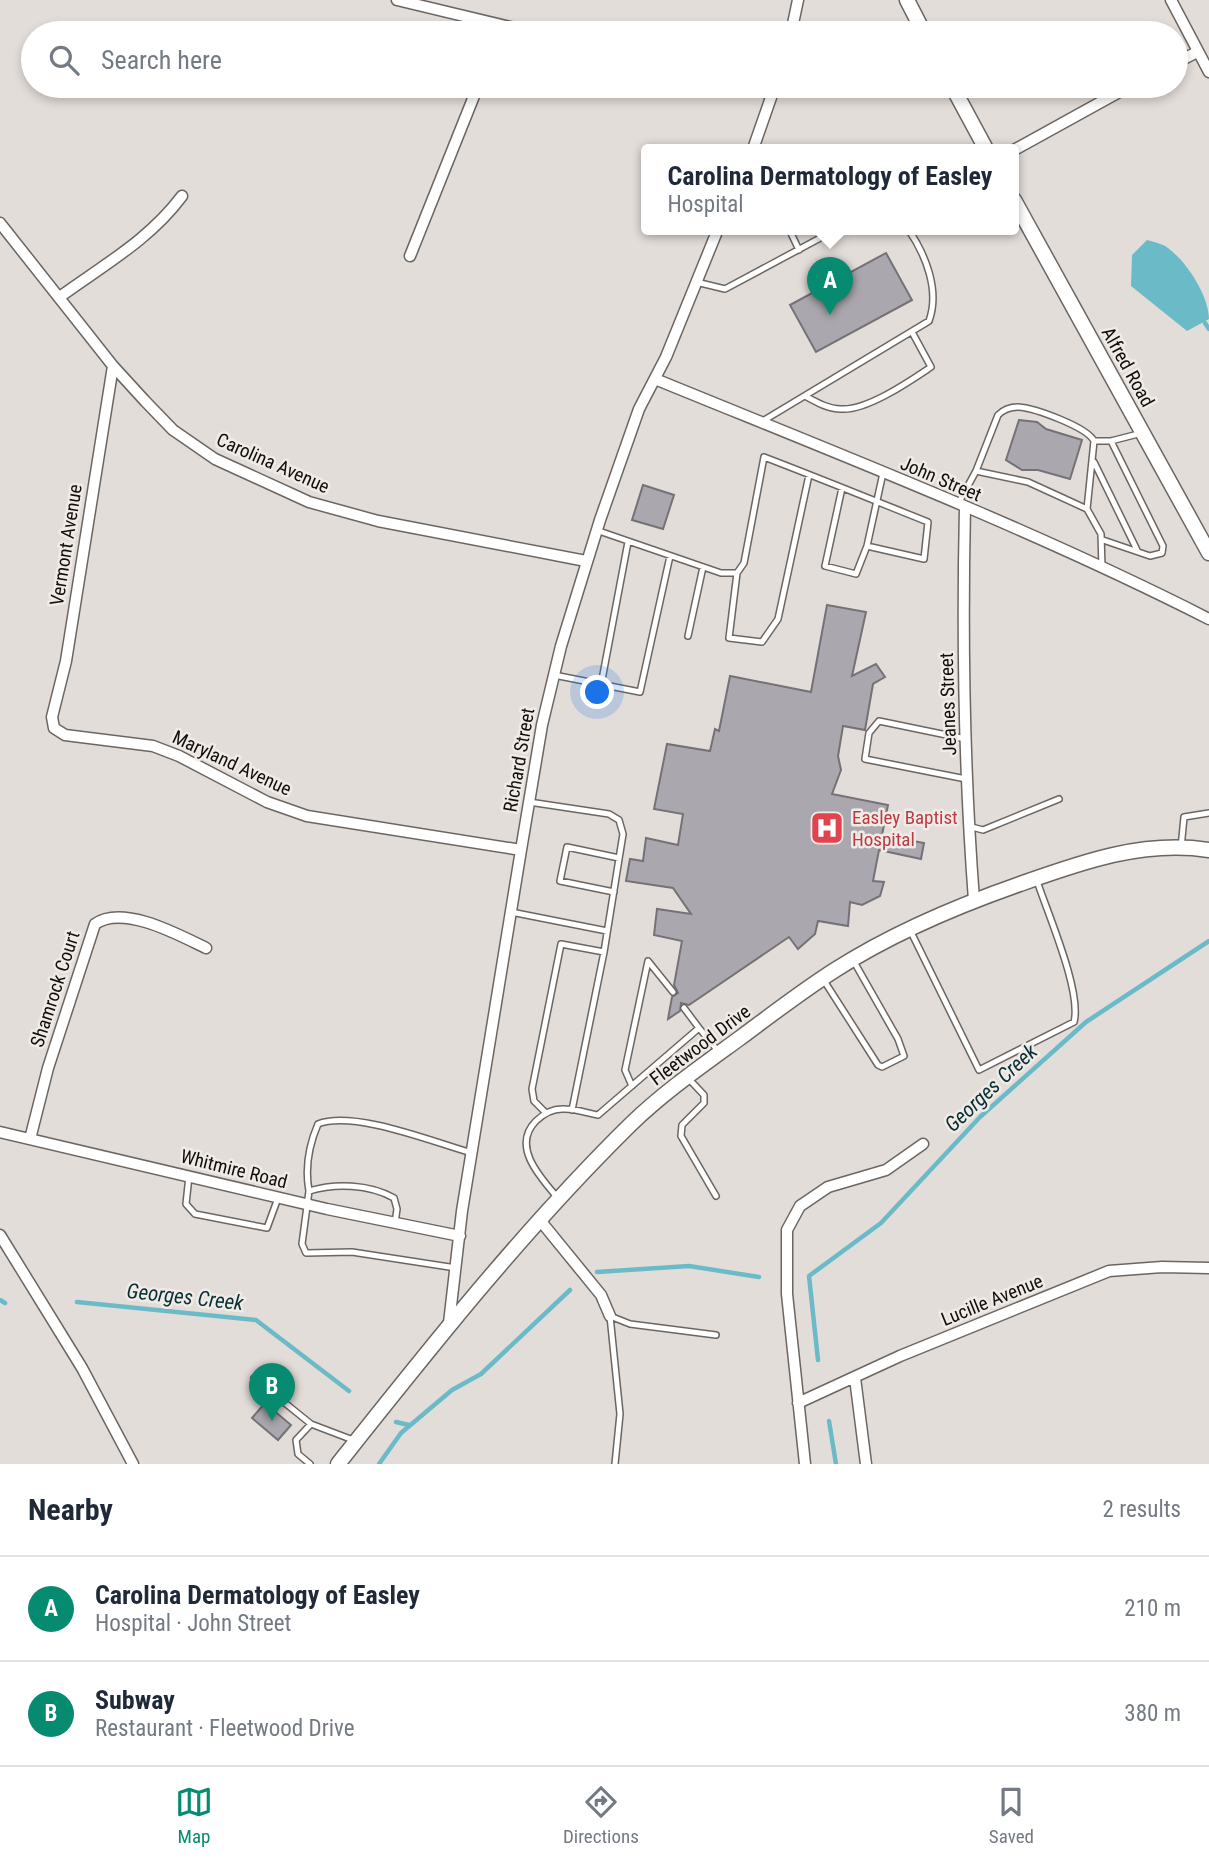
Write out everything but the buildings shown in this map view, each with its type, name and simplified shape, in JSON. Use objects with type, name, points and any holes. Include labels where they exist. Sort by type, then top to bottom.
[{"type":"street","points":[[397,0],[474,21]]},
{"type":"street","points":[[794,21],[798,0]]},
{"type":"street","points":[[907,0],[918,21]]},
{"type":"street","points":[[1171,0],[1182,21]]},
{"type":"street","points":[[1188,34],[1209,72]]},
{"type":"street","points":[[1188,57],[1197,52]]},
{"type":"street","points":[[410,256],[473,98]]},
{"type":"street","points":[[754,144],[771,98]]},
{"type":"street","points":[[958,98],[983,144]]},
{"type":"street","points":[[1019,147],[1108,98]]},
{"type":"street","points":[[61,296],[146,237],[162,223],[182,196]]},
{"type":"street","name":"Alfred Road","points":[[1019,209],[1209,553]]},
{"type":"street","name":"Carolina Avenue","points":[[0,223],[61,296],[113,366],[173,430],[215,459],[309,502],[378,522],[586,561]]},
{"type":"street","name":"Richard Street","points":[[449,1323],[472,1153],[521,850],[554,676],[586,561],[639,409],[655,379],[716,235]]},
{"type":"street","name":"Vermont Avenue","points":[[54,728],[52,718],[66,661],[113,366]]},
{"type":"street","name":"John Street","points":[[655,379],[961,506],[1209,619]]},
{"type":"street","name":"Jeanes Street","points":[[961,506],[968,826],[974,900]]},
{"type":"street","name":"Maryland Avenue","points":[[54,728],[65,735],[153,746],[179,756],[267,802],[307,816],[521,850]]},
{"type":"street","name":"Fleetwood Drive","points":[[338,1464],[449,1323],[539,1219],[633,1122],[687,1077],[823,979],[910,930],[974,900],[1037,878],[1123,851],[1181,848],[1209,850]]},
{"type":"street","name":"Shamrock Court","points":[[30,1139],[48,1068],[95,924],[103,918],[122,917],[164,927],[206,948]]},
{"type":"street","name":"Whitmire Road","points":[[0,1132],[278,1198],[460,1236]]},
{"type":"street","points":[[805,1464],[787,1294],[787,1230],[800,1206],[828,1187],[886,1170],[923,1144]]},
{"type":"street","points":[[539,1219],[601,1295],[610,1316]]},
{"type":"street","points":[[0,1235],[82,1368],[132,1464]]},
{"type":"street","name":"Lucille Avenue","points":[[798,1403],[900,1356],[1109,1271],[1162,1267],[1209,1268]]},
{"type":"street","points":[[855,1378],[866,1464]]},
{"type":"lane","points":[[792,235],[799,250]]},
{"type":"lane","points":[[696,282],[725,289],[826,235]]},
{"type":"lane","points":[[761,422],[929,321],[933,310],[928,266],[912,235]]},
{"type":"lane","points":[[805,396],[824,406],[841,410],[859,408],[914,378],[931,367],[912,332]]},
{"type":"lane","points":[[961,506],[998,415],[1010,408],[1029,410],[1085,430],[1094,441],[1087,509],[1103,540],[1102,568]]},
{"type":"lane","points":[[1094,441],[1111,441],[1142,433]]},
{"type":"lane","points":[[1103,540],[1158,555],[1162,552],[1162,542],[1111,441]]},
{"type":"lane","points":[[809,475],[778,619],[762,642],[729,638],[737,573],[744,563],[764,457],[928,522],[924,559],[867,546]]},
{"type":"lane","points":[[1093,461],[1137,550]]},
{"type":"lane","points":[[976,471],[1028,482],[1087,509]]},
{"type":"lane","points":[[842,488],[825,566],[856,573],[867,546],[883,473]]},
{"type":"lane","points":[[596,530],[721,573],[737,573]]},
{"type":"lane","points":[[601,685],[628,541]]},
{"type":"lane","points":[[554,676],[640,692],[670,556]]},
{"type":"lane","points":[[688,636],[703,567]]},
{"type":"lane","points":[[966,739],[879,720],[869,733],[865,759],[969,780]]},
{"type":"lane","points":[[968,826],[983,830],[1059,799]]},
{"type":"lane","points":[[529,802],[609,814],[619,820],[623,834],[604,952],[572,1110]]},
{"type":"lane","points":[[1181,848],[1184,817],[1209,813]]},
{"type":"lane","points":[[614,892],[561,881],[567,847],[619,858]]},
{"type":"lane","points":[[910,930],[945,1007],[979,1070],[1074,1022],[1077,1012],[1070,974],[1037,878]]},
{"type":"lane","points":[[511,912],[607,931]]},
{"type":"lane","points":[[545,1112],[534,1101],[532,1088],[561,944],[604,952]]},
{"type":"lane","points":[[823,979],[878,1065],[882,1067],[904,1056],[898,1039],[853,960]]},
{"type":"lane","points":[[632,1086],[625,1070],[648,961],[673,992]]},
{"type":"lane","points":[[684,1008],[719,1053]]},
{"type":"lane","points":[[559,1200],[531,1163],[525,1144],[531,1126],[545,1112],[572,1110],[598,1115],[699,1028]]},
{"type":"lane","points":[[687,1077],[704,1095],[704,1102],[682,1125],[681,1136],[716,1196]]},
{"type":"lane","points":[[456,1268],[352,1252],[306,1253],[301,1238],[309,1191],[306,1177],[312,1137],[318,1124],[329,1120],[375,1126],[472,1153]]},
{"type":"lane","points":[[190,1176],[186,1204],[188,1210],[195,1214],[267,1228],[278,1198]]},
{"type":"lane","points":[[309,1191],[330,1185],[382,1191],[394,1198],[397,1209],[395,1223]]},
{"type":"lane","points":[[615,1464],[620,1414],[610,1316],[630,1324],[716,1335]]},
{"type":"lane","points":[[254,1378],[310,1424],[356,1442]]},
{"type":"lane","points":[[310,1424],[296,1440],[298,1454],[310,1464]]},
{"type":"water","points":[[1147,240],[1168,248],[1189,271],[1201,290],[1209,319],[1187,331],[1131,286],[1132,255]]},
{"type":"waterway","points":[[1205,323],[1209,329]]},
{"type":"waterway","name":"Georges Creek","points":[[818,1360],[809,1276],[881,1223],[980,1117],[1086,1022],[1209,941]]},
{"type":"waterway","name":"Georges Creek","points":[[597,1272],[689,1266],[759,1277]]},
{"type":"waterway","name":"Georges Creek","points":[[379,1464],[401,1433],[452,1390],[481,1374],[570,1290]]},
{"type":"waterway","name":"Georges Creek","points":[[0,1300],[5,1303]]},
{"type":"waterway","name":"Georges Creek","points":[[77,1302],[256,1320],[349,1391]]},
{"type":"waterway","points":[[829,1421],[836,1464]]},
{"type":"waterway","name":"Georges Creek","points":[[396,1422],[409,1425]]},
{"type":"place","name":"Carolina Dermatology of Easley","points":[[830,315]]},
{"type":"place","name":"Easley Baptist Hospital","points":[[827,828]]},
{"type":"place","name":"Subway","points":[[272,1421]]}]
